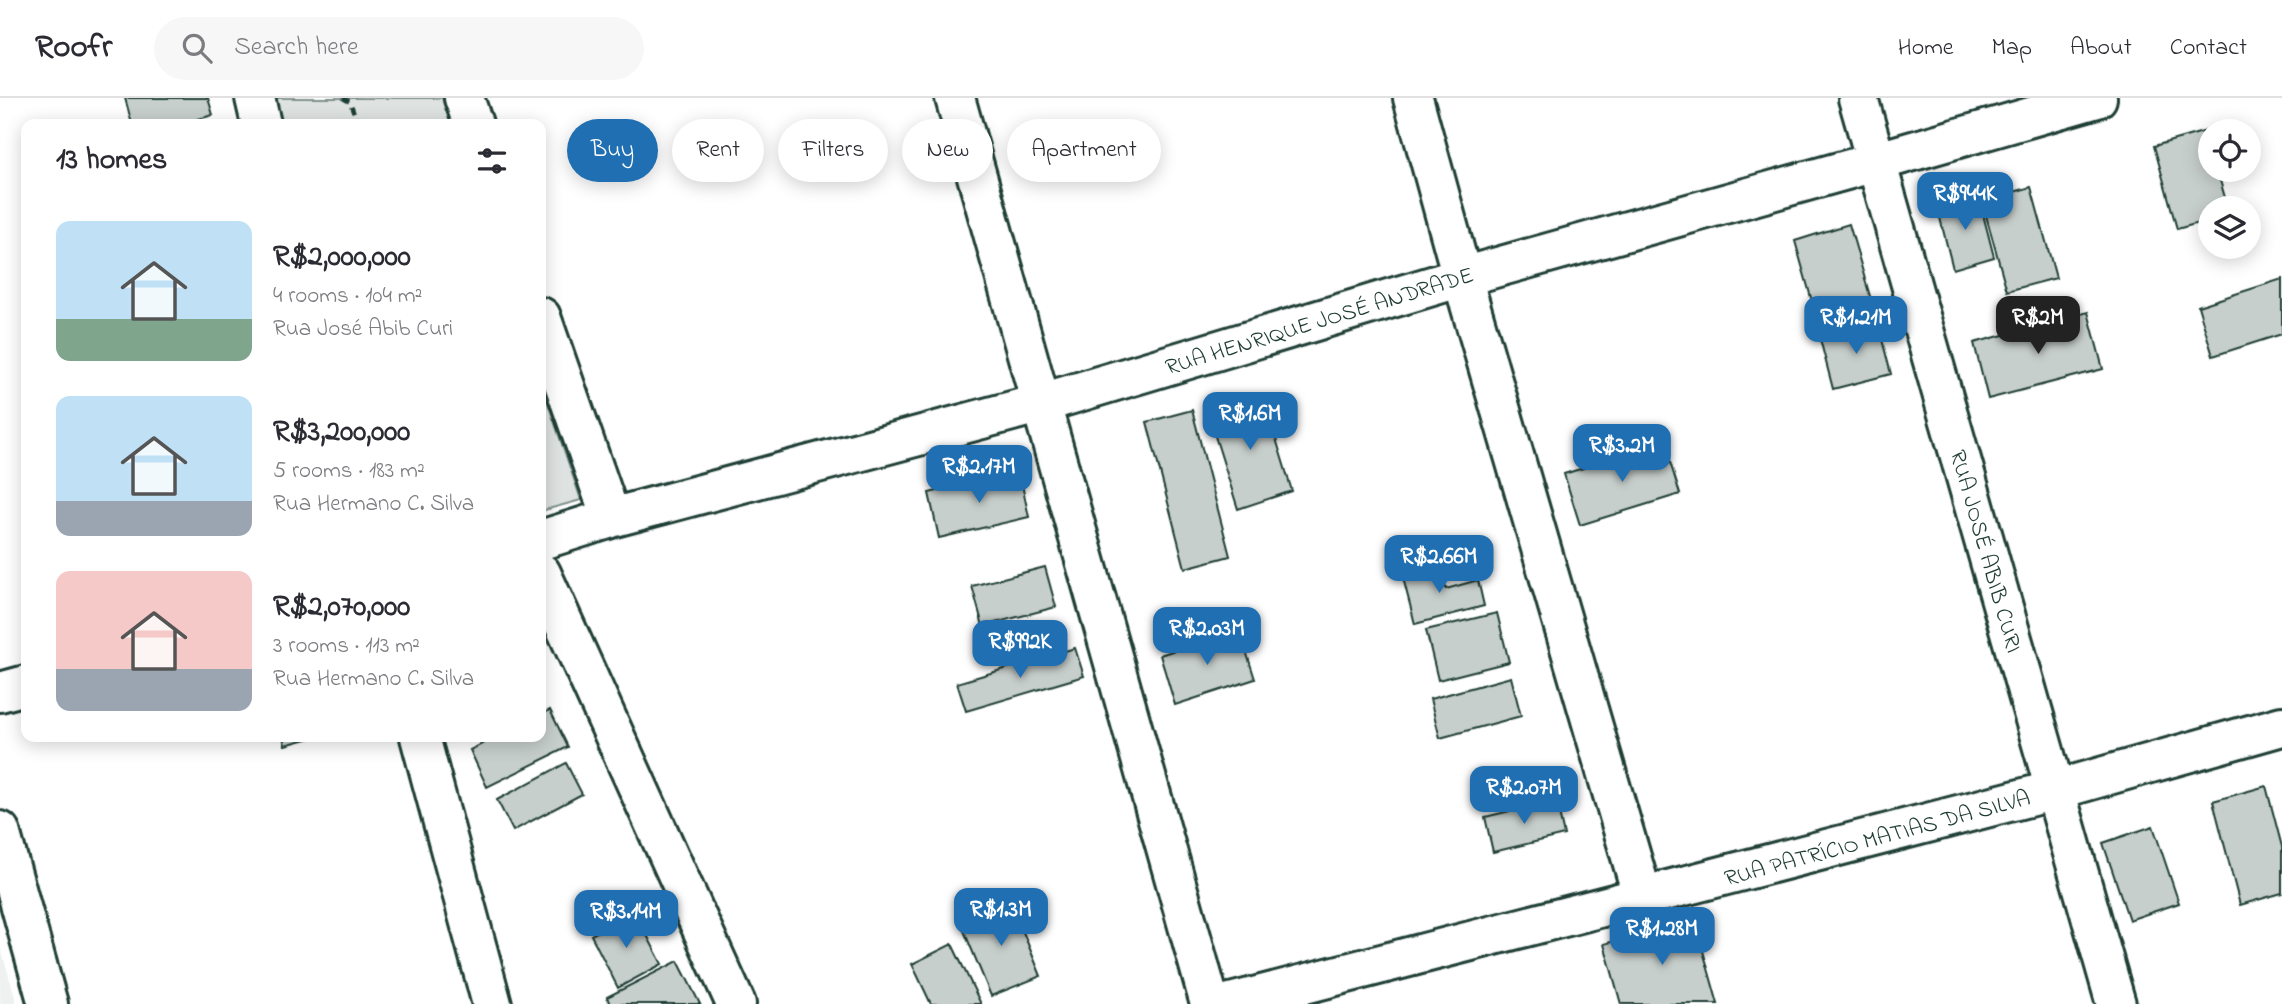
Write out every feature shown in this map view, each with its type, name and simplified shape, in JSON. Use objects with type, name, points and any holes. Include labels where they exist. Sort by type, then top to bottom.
[{"type":"street","points":[[255,98],[260,119]]},
{"type":"street","points":[[464,98],[471,119]]},
{"type":"street","points":[[955,98],[1210,1004]]},
{"type":"street","points":[[1413,98],[1462,277],[1643,898]]},
{"type":"street","name":"RUA JOSÉ ABIB CURI","points":[[1858,98],[2116,1004]]},
{"type":"street","name":"RUA HENRIQUE JOSÉ ANDRADE","points":[[546,538],[611,518],[1042,403],[1462,277],[2097,98]]},
{"type":"street","points":[[546,331],[611,518]]},
{"type":"street","points":[[546,584],[736,1004]]},
{"type":"street","points":[[0,692],[21,686]]},
{"type":"street","name":"RUA PATRÍCIO MATIAS DA SILVA","points":[[1227,1004],[2055,790],[2282,726]]},
{"type":"street","points":[[421,742],[492,1004]]},
{"type":"street","points":[[0,831],[48,1004]]},
{"type":"path","points":[[343,98],[351,100],[357,119]]},
{"type":"shaded area","points":[[267,98],[442,98],[449,119],[273,119]]},
{"type":"shaded area","points":[[546,398],[581,500],[546,510]]},
{"type":"shaded area","points":[[0,945],[17,1004],[0,1004]]},
{"type":"building","points":[[125,98],[208,98],[213,115],[198,119],[131,119]]},
{"type":"building","points":[[2198,133],[2198,182],[2220,182],[2225,196],[2198,196],[2198,223],[2177,229],[2154,146]]},
{"type":"building","points":[[2031,187],[2056,278],[2007,291],[1982,201]]},
{"type":"building","points":[[1978,195],[1994,257],[1953,269],[1937,206]]},
{"type":"building","points":[[1849,224],[1874,310],[1819,326],[1795,241]]},
{"type":"building","points":[[2282,279],[2282,334],[2213,356],[2198,306]]},
{"type":"building","points":[[2088,312],[2103,369],[1988,399],[1974,343]]},
{"type":"building","points":[[1878,324],[1891,374],[1833,389],[1820,339]]},
{"type":"building","points":[[1263,396],[1292,491],[1238,509],[1208,414]]},
{"type":"building","points":[[1192,410],[1230,556],[1185,568],[1147,422]]},
{"type":"building","points":[[1664,443],[1680,494],[1580,525],[1564,474]]},
{"type":"building","points":[[1019,471],[1029,517],[939,538],[929,493]]},
{"type":"building","points":[[1440,564],[1446,589],[1478,580],[1484,606],[1415,624],[1402,574]]},
{"type":"building","points":[[1045,567],[1056,607],[983,626],[972,586]]},
{"type":"building","points":[[1497,613],[1509,662],[1438,680],[1426,630]]},
{"type":"building","points":[[1239,629],[1255,679],[1175,705],[1160,655]]},
{"type":"building","points":[[1075,648],[1084,676],[966,711],[957,683]]},
{"type":"building","points":[[1511,677],[1521,716],[1440,738],[1430,699]]},
{"type":"building","points":[[550,710],[568,747],[487,787],[470,750],[486,742],[546,742],[546,712]]},
{"type":"building","points":[[566,763],[582,794],[513,831],[497,800]]},
{"type":"building","points":[[2266,786],[2282,847],[2282,893],[2240,905],[2213,801]]},
{"type":"building","points":[[1556,800],[1564,835],[1493,852],[1485,817]]},
{"type":"building","points":[[2153,826],[2179,903],[2129,920],[2103,843]]},
{"type":"building","points":[[1010,900],[1041,976],[991,996],[960,921]]},
{"type":"building","points":[[635,912],[662,964],[618,988],[591,935]]},
{"type":"building","points":[[1694,919],[1718,1004],[1621,1004],[1604,944]]},
{"type":"building","points":[[952,944],[981,1004],[931,1004],[912,964]]},
{"type":"building","points":[[678,961],[700,1004],[610,1004],[607,997]]}]
